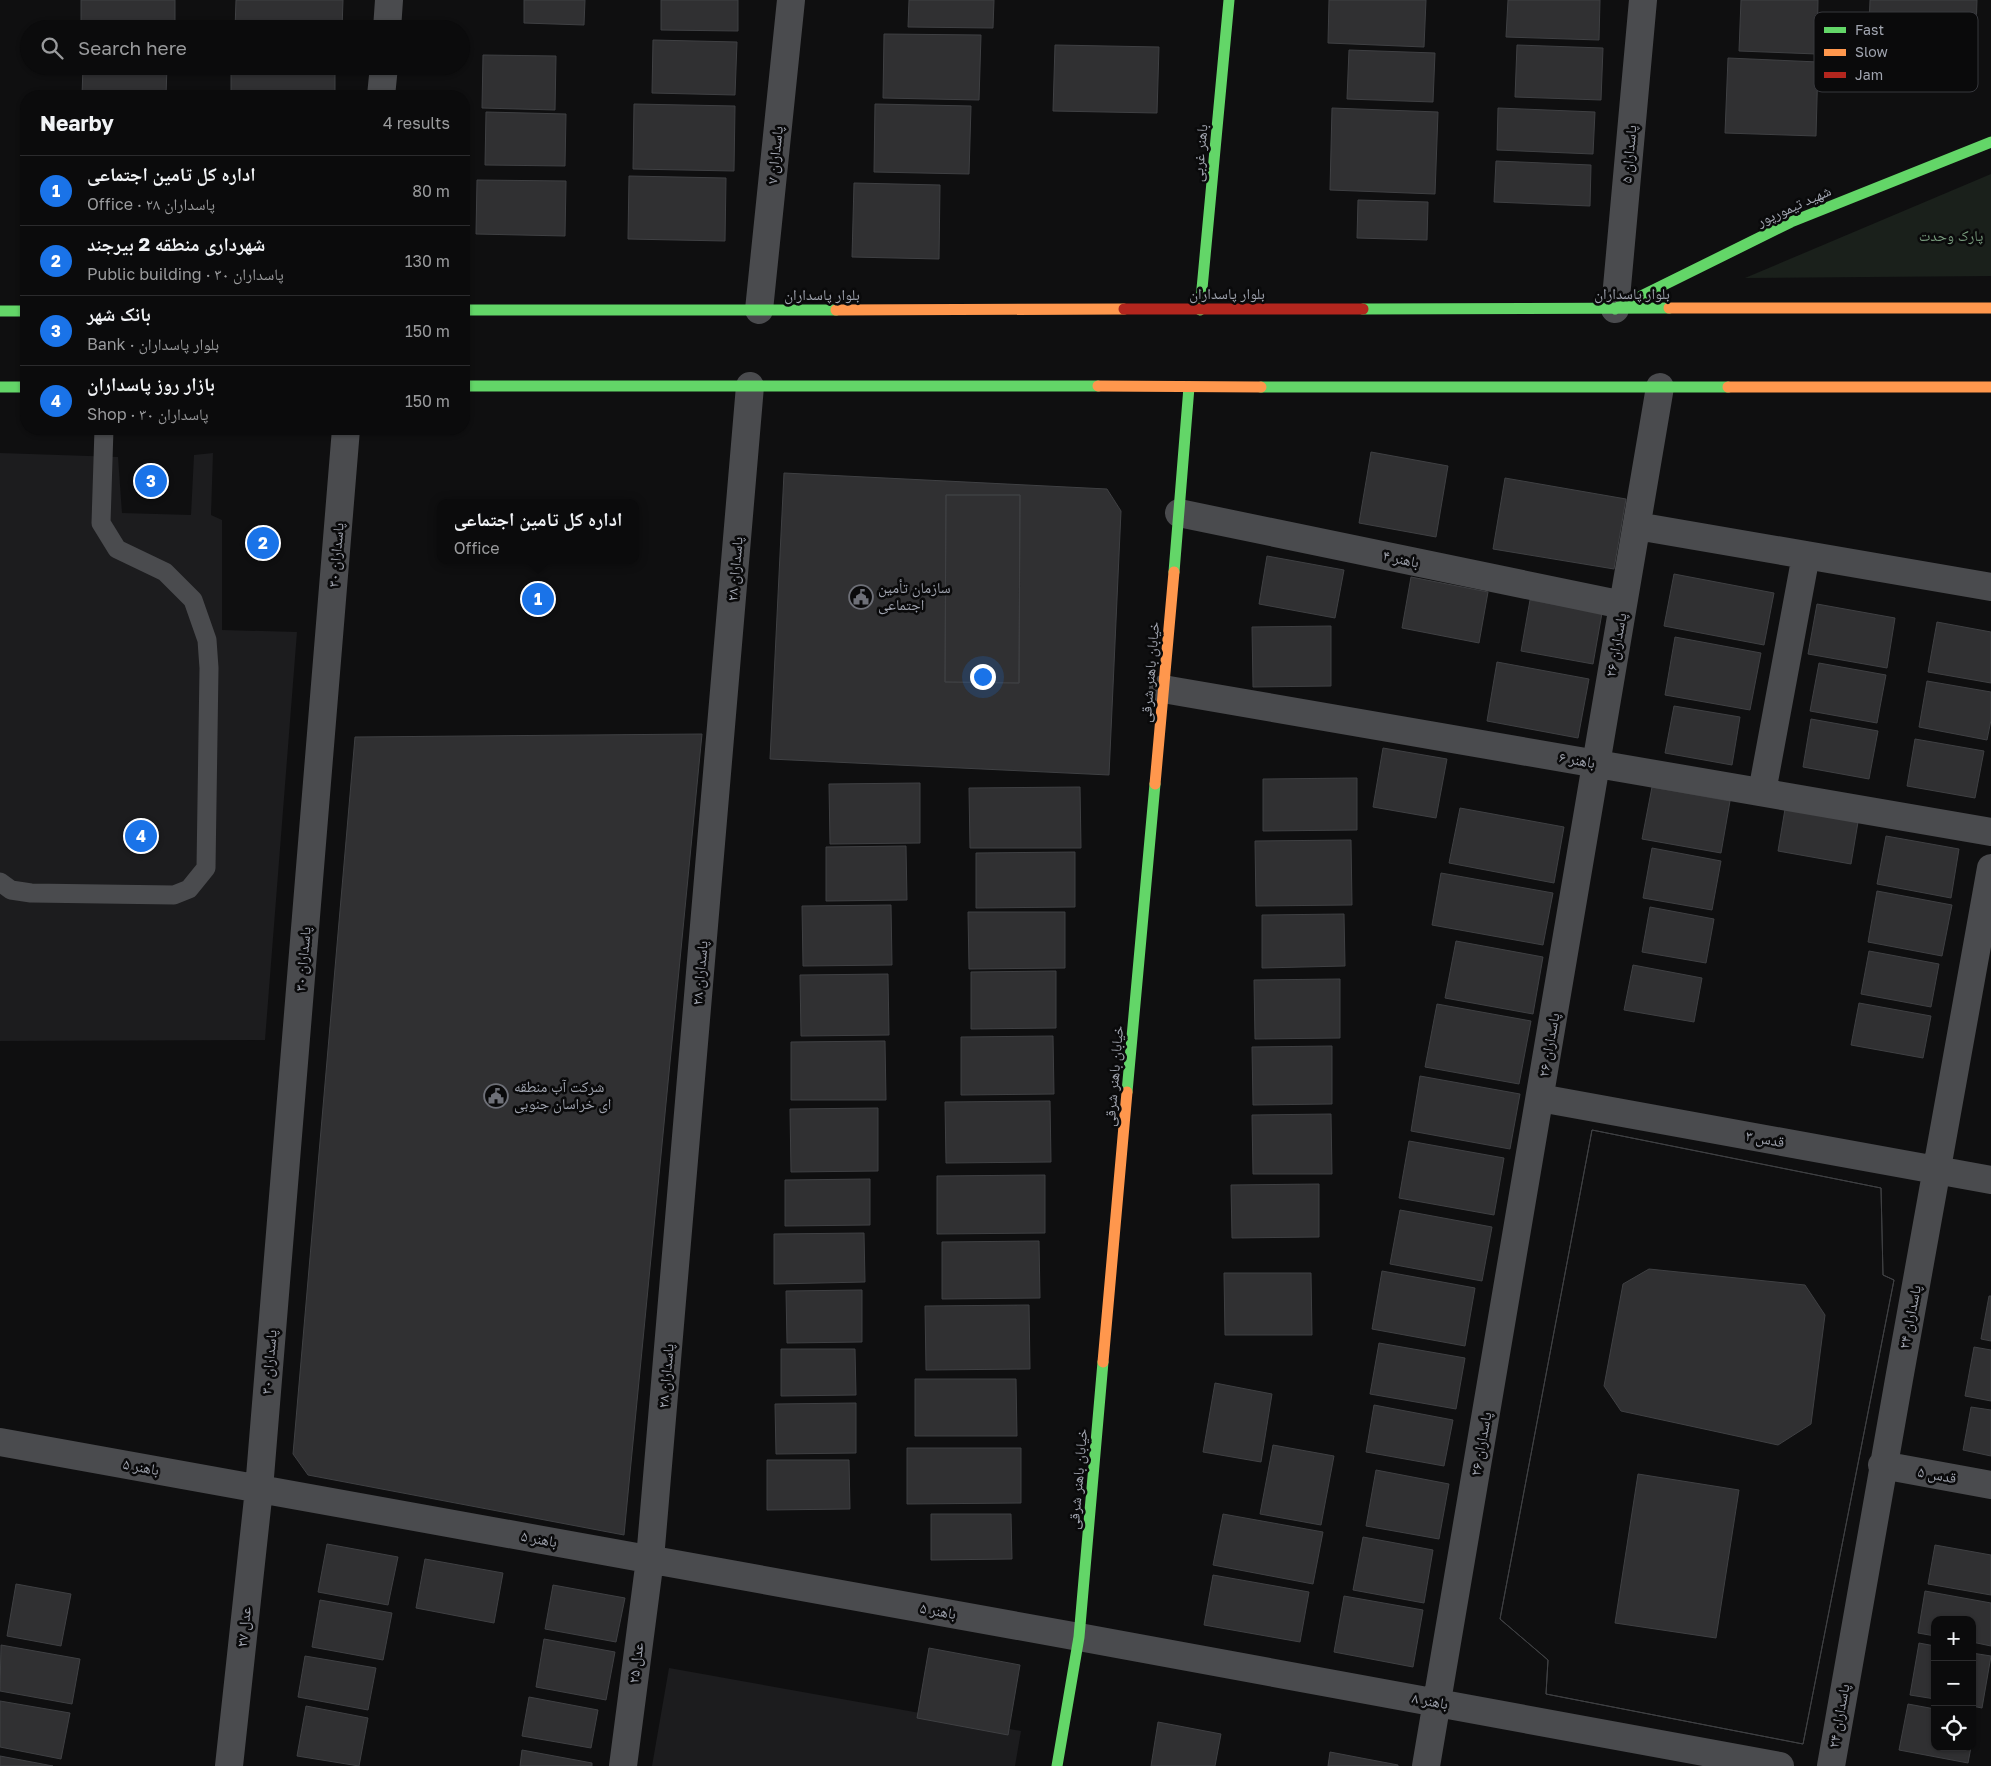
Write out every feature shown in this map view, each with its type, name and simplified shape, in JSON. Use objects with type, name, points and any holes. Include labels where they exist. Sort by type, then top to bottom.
[{"type":"main road","name":"باهنر غربی","points":[[1200,310],[1229,0]]},
{"type":"main road","name":"شهید تیمورپور","points":[[1615,309],[1791,222],[1991,142]]},
{"type":"main road","name":"بلوار پاسداران","points":[[470,310],[1991,308]]},
{"type":"main road","points":[[0,311],[20,311]]},
{"type":"main road","points":[[0,386],[20,387]]},
{"type":"main road","points":[[470,386],[1991,387]]},
{"type":"main road","name":"خیابان باهنر شرقی","points":[[1057,1766],[1079,1637],[1189,387]]},
{"type":"street","points":[[388,20],[389,0]]},
{"type":"street","name":"پاسداران ۷","points":[[759,310],[791,0]]},
{"type":"street","name":"پاسداران ۵","points":[[1615,309],[1643,0]]},
{"type":"street","points":[[382,90],[383,75]]},
{"type":"street","name":"پاسداران ۲۸","points":[[650,1559],[750,386]]},
{"type":"street","name":"پاسداران ۲۶","points":[[1426,1766],[1660,387]]},
{"type":"street","name":"پاسداران ۳۰","points":[[259,1489],[346,435]]},
{"type":"street","name":"باهنر ۴","points":[[1179,513],[1623,606]]},
{"type":"street","points":[[1637,526],[1991,587]]},
{"type":"street","points":[[1762,792],[1806,555]]},
{"type":"street","name":"باهنر ۶","points":[[1163,689],[1991,832]]},
{"type":"street","name":"پاسداران ۲۴","points":[[1831,1766],[1882,1466],[1938,1170],[1991,868]]},
{"type":"street","name":"قدس ۳","points":[[1540,1098],[1991,1180]]},
{"type":"street","name":"باهنر ۵","points":[[0,1442],[1079,1637]]},
{"type":"street","name":"قدس ۵","points":[[1882,1466],[1991,1485]]},
{"type":"street","name":"عدل ۲۷","points":[[229,1766],[259,1489]]},
{"type":"street","name":"عدل ۲۵","points":[[623,1766],[650,1559]]},
{"type":"street","name":"باهنر ۸","points":[[1079,1637],[1780,1766]]},
{"type":"lane","points":[[0,882],[11,890],[31,893],[174,895],[189,889],[206,868],[209,668],[207,640],[193,600],[164,572],[117,549],[101,523],[104,435]]},
{"type":"shaded area","points":[[0,453],[118,457],[122,513],[191,515],[194,455],[213,453],[211,515],[222,520],[222,630],[297,632],[265,1040],[0,1041]]},
{"type":"shaded area","points":[[669,1668],[1021,1731],[1015,1766],[652,1766]]},
{"type":"green space","name":"پارک وحدت","points":[[1991,174],[1991,276],[1745,278]]},
{"type":"building","points":[[81,0],[175,0],[175,20],[81,20]]},
{"type":"building","points":[[236,0],[343,0],[342,20],[235,20]]},
{"type":"building","points":[[524,0],[585,0],[584,25],[524,23]]},
{"type":"building","points":[[661,0],[738,0],[738,31],[661,30]]},
{"type":"building","points":[[909,0],[994,0],[993,28],[908,27]]},
{"type":"building","points":[[1329,0],[1426,0],[1424,47],[1328,43]]},
{"type":"building","points":[[1508,0],[1600,0],[1599,40],[1506,37]]},
{"type":"building","points":[[1741,0],[1818,0],[1818,12],[1814,12],[1814,54],[1739,51]]},
{"type":"building","points":[[1870,0],[1977,0],[1977,12],[1870,12]]},
{"type":"building","points":[[884,34],[981,35],[979,100],[883,98]]},
{"type":"building","points":[[653,40],[737,42],[735,95],[652,93]]},
{"type":"building","points":[[1055,45],[1159,47],[1157,113],[1053,111]]},
{"type":"building","points":[[1517,45],[1603,48],[1601,100],[1515,97]]},
{"type":"building","points":[[1349,50],[1435,53],[1433,102],[1347,99]]},
{"type":"building","points":[[483,55],[556,56],[555,110],[482,108]]},
{"type":"building","points":[[1728,58],[1814,62],[1814,92],[1817,92],[1816,136],[1725,133]]},
{"type":"building","points":[[83,75],[167,75],[166,90],[82,90]]},
{"type":"building","points":[[231,75],[335,75],[335,90],[231,90]]},
{"type":"building","points":[[634,104],[735,106],[734,171],[633,169]]},
{"type":"building","points":[[875,104],[971,106],[969,174],[874,172]]},
{"type":"building","points":[[1332,108],[1438,112],[1435,194],[1330,190]]},
{"type":"building","points":[[1498,108],[1595,112],[1593,154],[1497,150]]},
{"type":"building","points":[[486,112],[566,114],[565,166],[485,165]]},
{"type":"building","points":[[1496,161],[1591,165],[1590,206],[1494,202]]},
{"type":"building","points":[[629,176],[726,178],[725,241],[628,239]]},
{"type":"building","points":[[477,180],[566,181],[565,236],[476,234]]},
{"type":"building","points":[[854,183],[940,185],[939,259],[852,257]]},
{"type":"building","points":[[1358,200],[1428,202],[1427,240],[1357,238]]},
{"type":"building","points":[[1371,452],[1448,466],[1436,537],[1359,523]]},
{"type":"building","name":"سازمان تأمین اجتماعی","points":[[784,473],[1107,489],[1121,511],[1109,775],[770,759]],"holes":[[[946,495],[1020,495],[1019,683],[945,682]]]},
{"type":"building","points":[[1505,478],[1626,499],[1614,569],[1493,549]]},
{"type":"building","points":[[946,495],[1020,495],[1019,683],[945,682]]},
{"type":"building","points":[[1267,556],[1344,570],[1335,618],[1259,604]]},
{"type":"building","points":[[1674,574],[1774,593],[1764,645],[1664,626]]},
{"type":"building","points":[[1411,577],[1488,592],[1479,643],[1402,628]]},
{"type":"building","points":[[1530,600],[1602,613],[1593,664],[1521,651]]},
{"type":"building","points":[[1817,604],[1895,618],[1887,668],[1808,654]]},
{"type":"building","points":[[1937,622],[1991,632],[1991,683],[1928,672]]},
{"type":"building","points":[[1331,626],[1331,686],[1253,687],[1252,627]]},
{"type":"building","points":[[1675,637],[1761,653],[1750,710],[1665,695]]},
{"type":"building","points":[[1497,662],[1589,679],[1578,738],[1487,721]]},
{"type":"building","points":[[1819,663],[1886,675],[1877,723],[1810,711]]},
{"type":"building","points":[[1927,681],[1991,692],[1991,720],[1987,740],[1919,727]]},
{"type":"building","points":[[1674,706],[1740,717],[1732,765],[1665,753]]},
{"type":"building","points":[[1811,719],[1878,731],[1869,779],[1803,767]]},
{"type":"building","name":"شرکت آب منطقه ای خراسان جنوبی","points":[[702,734],[624,1535],[308,1475],[293,1454],[355,737]]},
{"type":"building","points":[[1915,739],[1984,751],[1975,798],[1907,786]]},
{"type":"building","points":[[1383,748],[1447,759],[1436,818],[1373,807]]},
{"type":"building","points":[[1357,778],[1357,830],[1263,831],[1263,779]]},
{"type":"building","points":[[920,783],[920,843],[830,844],[829,784]]},
{"type":"building","points":[[1080,787],[1081,848],[970,848],[969,788]]},
{"type":"building","points":[[1652,787],[1730,801],[1721,853],[1642,839]]},
{"type":"building","points":[[1787,797],[1860,810],[1851,864],[1778,851]]},
{"type":"building","points":[[1460,808],[1564,827],[1554,883],[1449,863]]},
{"type":"building","points":[[1886,836],[1959,849],[1951,898],[1877,884]]},
{"type":"building","points":[[1351,840],[1352,905],[1256,906],[1255,841]]},
{"type":"building","points":[[906,846],[907,900],[826,901],[826,847]]},
{"type":"building","points":[[1652,848],[1721,861],[1712,910],[1643,898]]},
{"type":"building","points":[[1075,852],[1075,907],[976,908],[976,853]]},
{"type":"building","points":[[1441,873],[1553,893],[1543,945],[1432,925]]},
{"type":"building","points":[[1877,891],[1952,905],[1942,956],[1868,942]]},
{"type":"building","points":[[891,905],[892,965],[803,966],[802,906]]},
{"type":"building","points":[[1650,907],[1714,919],[1706,963],[1642,952]]},
{"type":"building","points":[[968,912],[1065,912],[1065,968],[969,969]]},
{"type":"building","points":[[1344,914],[1345,966],[1262,968],[1262,915]]},
{"type":"building","points":[[1456,941],[1543,957],[1533,1014],[1445,998]]},
{"type":"building","points":[[1869,951],[1939,964],[1931,1007],[1861,994]]},
{"type":"building","points":[[1633,965],[1702,978],[1694,1022],[1624,1010]]},
{"type":"building","points":[[1056,971],[1056,1028],[971,1029],[971,972]]},
{"type":"building","points":[[888,974],[889,1035],[801,1036],[800,975]]},
{"type":"building","points":[[1340,979],[1340,1038],[1255,1039],[1254,980]]},
{"type":"building","points":[[1859,1003],[1931,1016],[1923,1058],[1851,1045]]},
{"type":"building","points":[[1437,1004],[1531,1021],[1519,1084],[1425,1067]]},
{"type":"building","points":[[1053,1036],[1054,1094],[961,1095],[961,1037]]},
{"type":"building","points":[[885,1041],[886,1100],[791,1100],[791,1042]]},
{"type":"building","points":[[1332,1046],[1332,1104],[1253,1105],[1252,1047]]},
{"type":"building","points":[[1420,1076],[1520,1094],[1510,1149],[1411,1131]]},
{"type":"building","points":[[1050,1101],[1051,1162],[946,1163],[945,1102]]},
{"type":"building","points":[[878,1108],[878,1171],[791,1172],[790,1109]]},
{"type":"building","points":[[1331,1114],[1332,1174],[1253,1174],[1252,1115]]},
{"type":"building","points":[[1592,1130],[1881,1188],[1883,1275],[1894,1280],[1803,1744],[1546,1694],[1548,1660],[1500,1619]],"holes":[[[1649,1269],[1805,1285],[1825,1315],[1811,1424],[1778,1445],[1621,1411],[1604,1386],[1623,1284]],[[1638,1474],[1739,1490],[1716,1638],[1615,1623]]]},
{"type":"building","points":[[1592,1130],[1881,1188],[1883,1275],[1894,1280],[1803,1744],[1546,1694],[1548,1660],[1500,1619]]},
{"type":"building","points":[[1409,1141],[1504,1158],[1494,1215],[1399,1198]]},
{"type":"building","points":[[1045,1175],[1045,1233],[937,1234],[937,1176]]},
{"type":"building","points":[[870,1179],[870,1225],[785,1226],[785,1180]]},
{"type":"building","points":[[1319,1184],[1319,1237],[1232,1238],[1231,1185]]},
{"type":"building","points":[[1400,1210],[1492,1227],[1482,1281],[1390,1264]]},
{"type":"building","points":[[864,1233],[865,1282],[774,1284],[774,1234]]},
{"type":"building","points":[[1039,1241],[1040,1298],[942,1299],[942,1242]]},
{"type":"building","points":[[1382,1271],[1475,1288],[1465,1346],[1372,1329]]},
{"type":"building","points":[[1224,1273],[1311,1273],[1312,1335],[1225,1335]]},
{"type":"building","points":[[862,1290],[862,1342],[787,1343],[786,1291]]},
{"type":"building","points":[[1989,1296],[1991,1296],[1991,1341],[1981,1339]]},
{"type":"building","points":[[1029,1305],[1030,1369],[926,1370],[925,1306]]},
{"type":"building","points":[[1379,1343],[1465,1358],[1456,1409],[1370,1394]]},
{"type":"building","points":[[1974,1347],[1991,1350],[1991,1401],[1965,1396]]},
{"type":"building","points":[[781,1349],[855,1349],[856,1395],[781,1396]]},
{"type":"building","points":[[915,1379],[1016,1379],[1017,1436],[915,1436]]},
{"type":"building","points":[[1215,1383],[1272,1394],[1261,1462],[1203,1452]]},
{"type":"building","points":[[856,1403],[856,1453],[776,1454],[775,1404]]},
{"type":"building","points":[[1374,1405],[1453,1420],[1444,1466],[1366,1452]]},
{"type":"building","points":[[1971,1407],[1991,1410],[1991,1456],[1963,1450]]},
{"type":"building","points":[[1273,1445],[1334,1456],[1321,1525],[1260,1514]]},
{"type":"building","points":[[907,1448],[1021,1448],[1021,1503],[907,1504]]},
{"type":"building","points":[[767,1460],[849,1460],[850,1509],[767,1510]]},
{"type":"building","points":[[1376,1470],[1449,1484],[1439,1539],[1366,1526]]},
{"type":"building","points":[[931,1514],[1011,1514],[1012,1559],[931,1560]]},
{"type":"building","points":[[1223,1514],[1323,1532],[1313,1584],[1213,1565]]},
{"type":"building","points":[[1363,1537],[1433,1550],[1424,1603],[1353,1590]]},
{"type":"building","points":[[327,1544],[398,1557],[388,1605],[318,1592]]},
{"type":"building","points":[[1935,1545],[1991,1555],[1991,1595],[1928,1584]]},
{"type":"building","points":[[425,1559],[503,1573],[494,1623],[416,1608]]},
{"type":"building","points":[[1213,1575],[1309,1592],[1300,1642],[1204,1625]]},
{"type":"building","points":[[16,1584],[71,1594],[61,1646],[7,1636]]},
{"type":"building","points":[[553,1585],[625,1598],[616,1642],[545,1629]]},
{"type":"building","points":[[1925,1591],[1991,1603],[1991,1646],[1976,1643],[1976,1616],[1931,1616],[1931,1635],[1918,1633]]},
{"type":"building","points":[[1344,1596],[1423,1610],[1413,1667],[1334,1652]]},
{"type":"building","points":[[320,1600],[392,1613],[383,1660],[312,1647]]},
{"type":"building","points":[[544,1639],[615,1652],[606,1700],[536,1687]]},
{"type":"building","points":[[1919,1643],[1931,1645],[1931,1698],[1910,1695]]},
{"type":"building","points":[[1,1645],[80,1659],[72,1704],[0,1691]]},
{"type":"building","points":[[929,1648],[1020,1665],[1008,1735],[917,1718]]},
{"type":"building","points":[[1976,1654],[1991,1656],[1982,1708],[1976,1707]]},
{"type":"building","points":[[305,1656],[376,1668],[368,1710],[298,1697]]},
{"type":"building","points":[[529,1697],[598,1710],[591,1748],[522,1736]]},
{"type":"building","points":[[0,1701],[70,1713],[61,1759],[0,1747]]},
{"type":"building","points":[[1908,1704],[1931,1708],[1931,1751],[1970,1751],[1968,1763],[1899,1750]]},
{"type":"building","points":[[306,1706],[368,1718],[359,1766],[297,1756]]},
{"type":"building","points":[[1158,1722],[1221,1734],[1215,1766],[1151,1766]]},
{"type":"building","points":[[522,1750],[592,1763],[592,1766],[520,1766]]},
{"type":"building","points":[[1330,1752],[1398,1765],[1398,1766],[1328,1766]]},
{"type":"building","points":[[0,1756],[53,1766],[0,1766]]},
{"type":"traffic: fast","points":[[1200,310],[1229,0]]},
{"type":"traffic: fast","points":[[1615,309],[1791,222],[1991,142]]},
{"type":"traffic: fast","points":[[1363,309],[1669,308]]},
{"type":"traffic: fast","points":[[470,310],[836,310]]},
{"type":"traffic: fast","points":[[0,311],[20,311]]},
{"type":"traffic: fast","points":[[470,386],[1098,386]]},
{"type":"traffic: fast","points":[[0,387],[20,387]]},
{"type":"traffic: fast","points":[[1174,572],[1189,387]]},
{"type":"traffic: fast","points":[[1261,387],[1728,387]]},
{"type":"traffic: fast","points":[[1127,1092],[1155,784]]},
{"type":"traffic: fast","points":[[1057,1766],[1079,1637],[1103,1362]]},
{"type":"traffic: slow","points":[[1669,308],[1991,308]]},
{"type":"traffic: slow","points":[[836,310],[1124,309]]},
{"type":"traffic: slow","points":[[1098,386],[1261,387]]},
{"type":"traffic: slow","points":[[1728,387],[1991,387]]},
{"type":"traffic: slow","points":[[1155,784],[1174,572]]},
{"type":"traffic: slow","points":[[1103,1362],[1127,1092]]},
{"type":"traffic: jam","points":[[1124,309],[1363,309]]},
{"type":"place","name":"بانک شهر","points":[[151,481]]},
{"type":"place","name":"شهرداری منطقه 2 بیرجند","points":[[263,543]]},
{"type":"place","name":"سازمان تأمین اجتماعی","points":[[861,597]]},
{"type":"place","name":"اداره کل تامین اجتماعی","points":[[538,599]]},
{"type":"place","name":"بازار روز پاسداران","points":[[141,836]]},
{"type":"place","name":"شرکت آب منطقه ای خراسان جنوبی","points":[[496,1096]]}]
